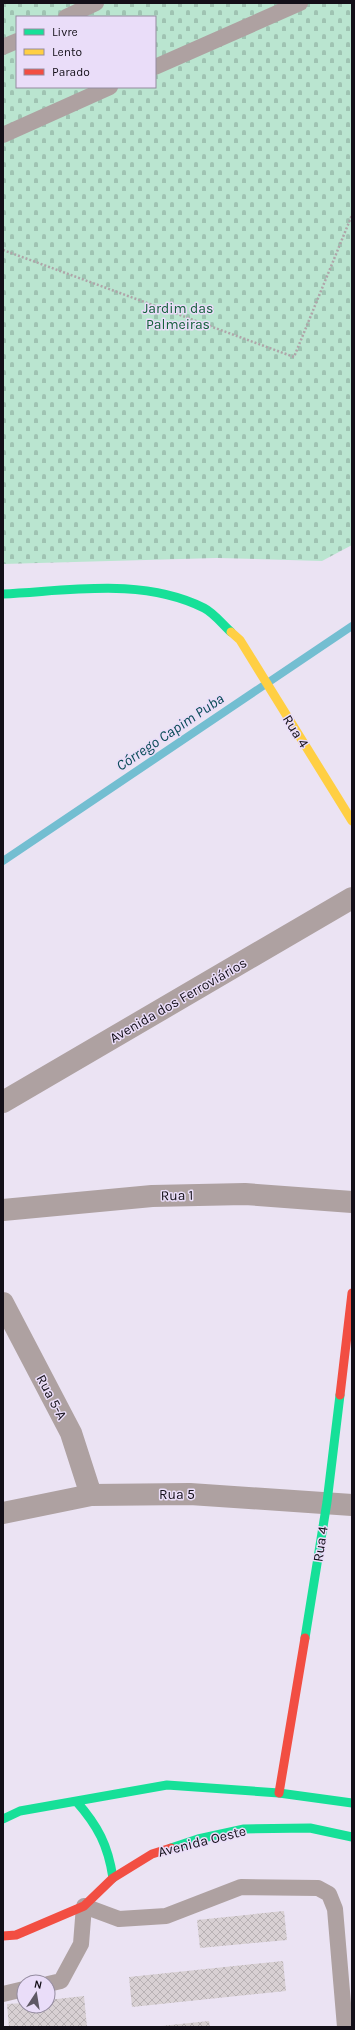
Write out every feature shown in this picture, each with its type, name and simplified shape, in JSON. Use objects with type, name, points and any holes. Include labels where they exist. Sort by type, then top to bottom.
[{"type":"street","name":"Rua 4","points":[[3,594],[124,588],[168,594],[205,609],[240,640],[352,821]]},
{"type":"street","name":"Avenida dos Ferroviários","points":[[3,1102],[352,898]]},
{"type":"street","name":"Rua 1","points":[[3,1210],[152,1196],[246,1194],[352,1202]]},
{"type":"street","name":"Rua 4","points":[[279,1793],[327,1502],[352,1293]]},
{"type":"street","name":"Rua 5-A","points":[[3,1303],[71,1433],[91,1495]]},
{"type":"street","name":"Rua 5","points":[[3,1513],[91,1495],[190,1494],[327,1502],[352,1505]]},
{"type":"street","points":[[3,1819],[20,1811],[120,1792],[167,1785],[279,1793],[352,1803]]},
{"type":"street","points":[[76,1801],[95,1822],[110,1854],[113,1878]]},
{"type":"street","name":"Avenida Oeste","points":[[3,1936],[16,1935],[84,1906],[113,1878],[152,1854],[198,1839],[244,1829],[310,1828],[352,1837]]},
{"type":"lane","points":[[68,16],[96,3]]},
{"type":"lane","points":[[156,67],[300,3]]},
{"type":"lane","points":[[3,47],[16,41]]},
{"type":"lane","points":[[3,135],[108,88]]},
{"type":"lane","points":[[56,1982],[61,1981],[81,1944],[84,1906],[119,1919],[166,1916],[241,1887],[318,1888],[329,1894],[335,1910],[345,2027]]},
{"type":"lane","points":[[3,1994],[16,1991]]},
{"type":"path","points":[[3,250],[294,357],[352,215]]},
{"type":"green space","name":"Jardim das Palmeiras","points":[[3,3],[352,3],[352,545],[322,561],[217,558],[3,564]]},
{"type":"building","points":[[284,1911],[287,1940],[200,1948],[197,1920]]},
{"type":"building","points":[[283,1961],[286,1991],[132,2007],[129,1977]]},
{"type":"building","points":[[84,1996],[87,2027],[9,2027],[7,2004],[16,2003],[16,2014],[56,2014],[56,1999]]},
{"type":"building","points":[[209,2021],[210,2027],[161,2027],[161,2026]]},
{"type":"waterway","name":"Córrego Capim Puba","points":[[3,861],[352,626]]},
{"type":"traffic: fast","points":[[3,594],[105,588],[156,592],[180,598],[208,610],[231,632]]},
{"type":"traffic: fast","points":[[305,1638],[327,1502],[340,1395]]},
{"type":"traffic: fast","points":[[3,1819],[20,1811],[167,1785],[279,1793],[352,1803]]},
{"type":"traffic: fast","points":[[76,1801],[84,1810],[101,1836],[111,1866],[113,1878]]},
{"type":"traffic: fast","points":[[171,1848],[198,1839],[244,1829],[310,1828],[352,1837]]},
{"type":"traffic: slow","points":[[231,632],[240,640],[352,821]]},
{"type":"traffic: jam","points":[[340,1395],[352,1293]]},
{"type":"traffic: jam","points":[[279,1793],[305,1638]]},
{"type":"traffic: jam","points":[[3,1936],[16,1935],[84,1906],[113,1878],[152,1854],[171,1848]]}]
